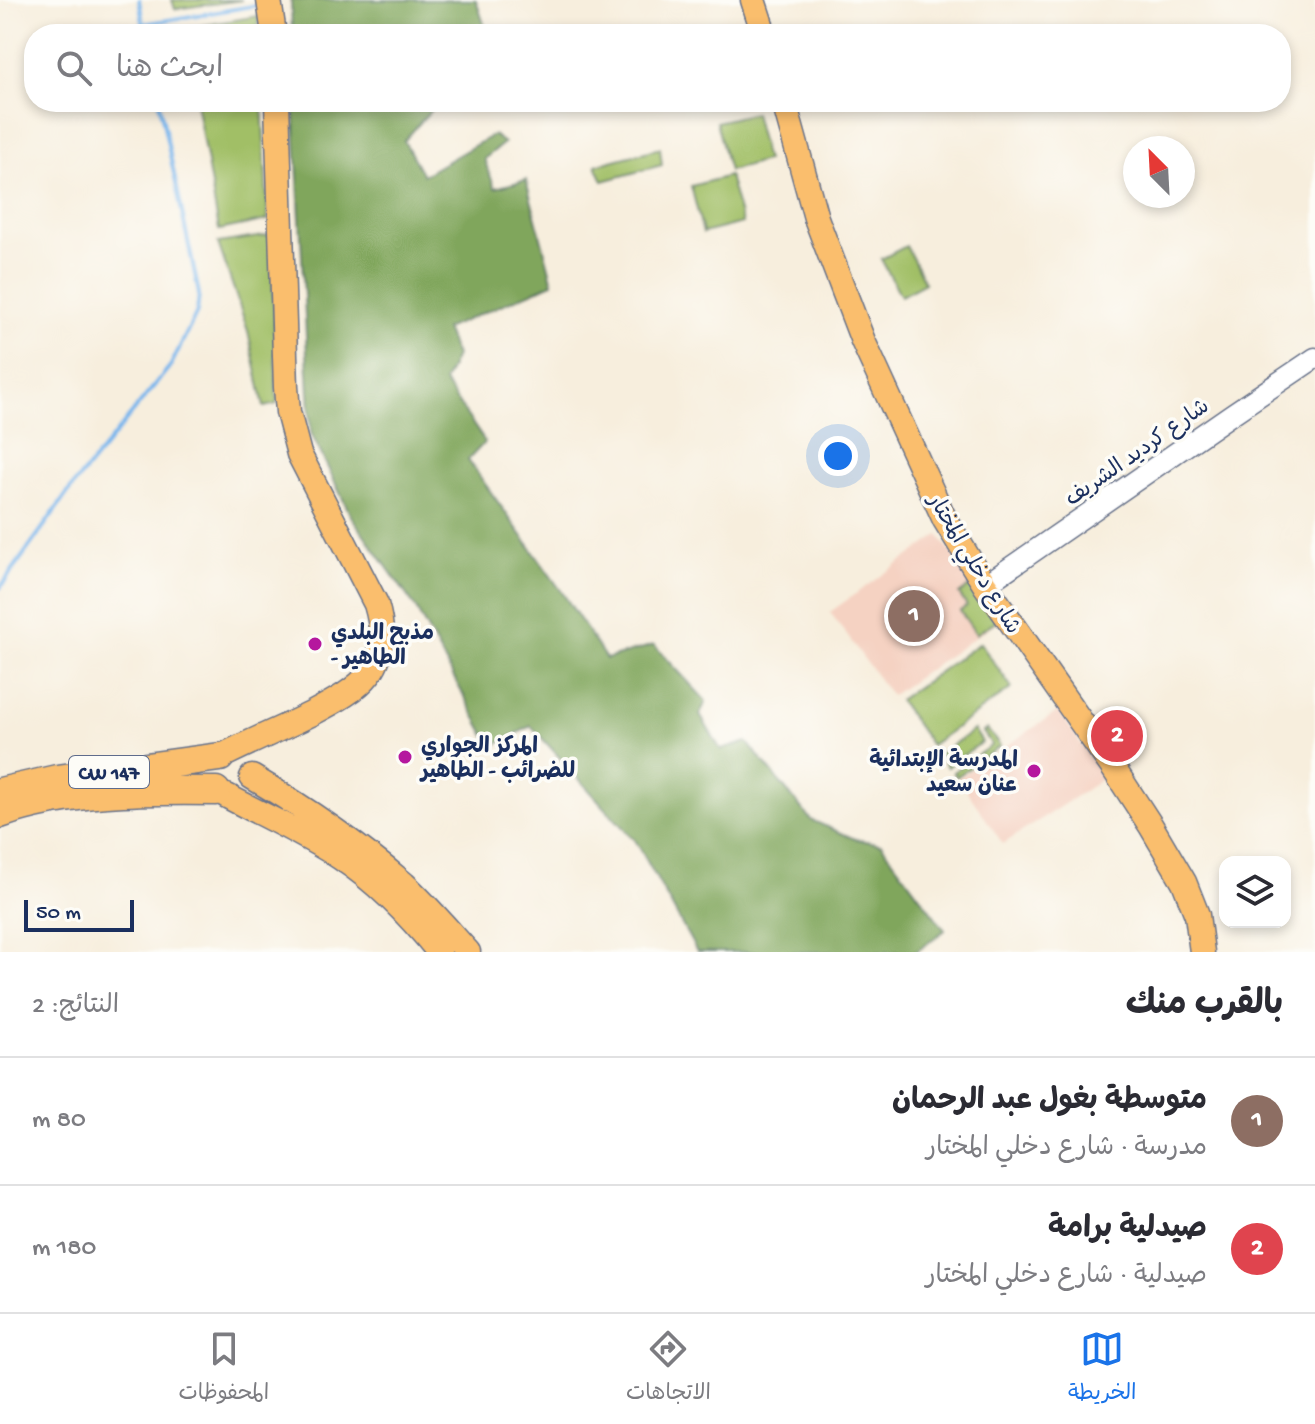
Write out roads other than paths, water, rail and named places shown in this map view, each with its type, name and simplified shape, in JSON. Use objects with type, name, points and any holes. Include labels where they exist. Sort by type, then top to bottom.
[{"type":"highway","name":"CW 147","points":[[0,792],[57,779],[243,768]]},
{"type":"highway","name":"CW 147","points":[[0,814],[87,794],[153,791],[222,794]]},
{"type":"main road","points":[[269,0],[273,24]]},
{"type":"main road","points":[[753,0],[761,24]]},
{"type":"main road","points":[[265,745],[264,763],[243,768],[210,770],[210,781],[222,794],[233,796],[244,792],[243,768],[265,745],[283,728],[348,695],[374,668],[381,651],[382,624],[376,604],[299,454],[288,412],[277,112]]},
{"type":"main road","name":"شارع دخلي المختار","points":[[787,112],[816,218],[863,341],[945,520],[985,585],[1151,826],[1184,882],[1193,904],[1202,952]]},
{"type":"main road","points":[[243,768],[283,728]]},
{"type":"main road","points":[[243,768],[361,850],[405,885],[468,952]]},
{"type":"main road","name":"CW 147","points":[[222,794],[295,830],[343,859],[383,890],[439,952]]},
{"type":"street","name":"شارع كرديد الشريف","points":[[985,585],[1315,358]]},
{"type":"waterway","points":[[139,0],[143,24]]},
{"type":"waterway","points":[[143,24],[259,5]]},
{"type":"waterway","points":[[0,588],[69,491],[171,365],[197,312],[199,294],[161,112]]},
{"type":"place","name":"متوسطة بغول عبد الرحمان","points":[[914,616]]},
{"type":"place","name":"مذبح البلدي - الطاهير","points":[[315,644]]},
{"type":"place","name":"صيدلية برامة","points":[[1117,736]]},
{"type":"place","name":"المركز الجواري للضرائب - الطاهير","points":[[405,757]]},
{"type":"place","name":"المدرسة الإبتدائية عنان سعيد","points":[[1034,771]]}]
